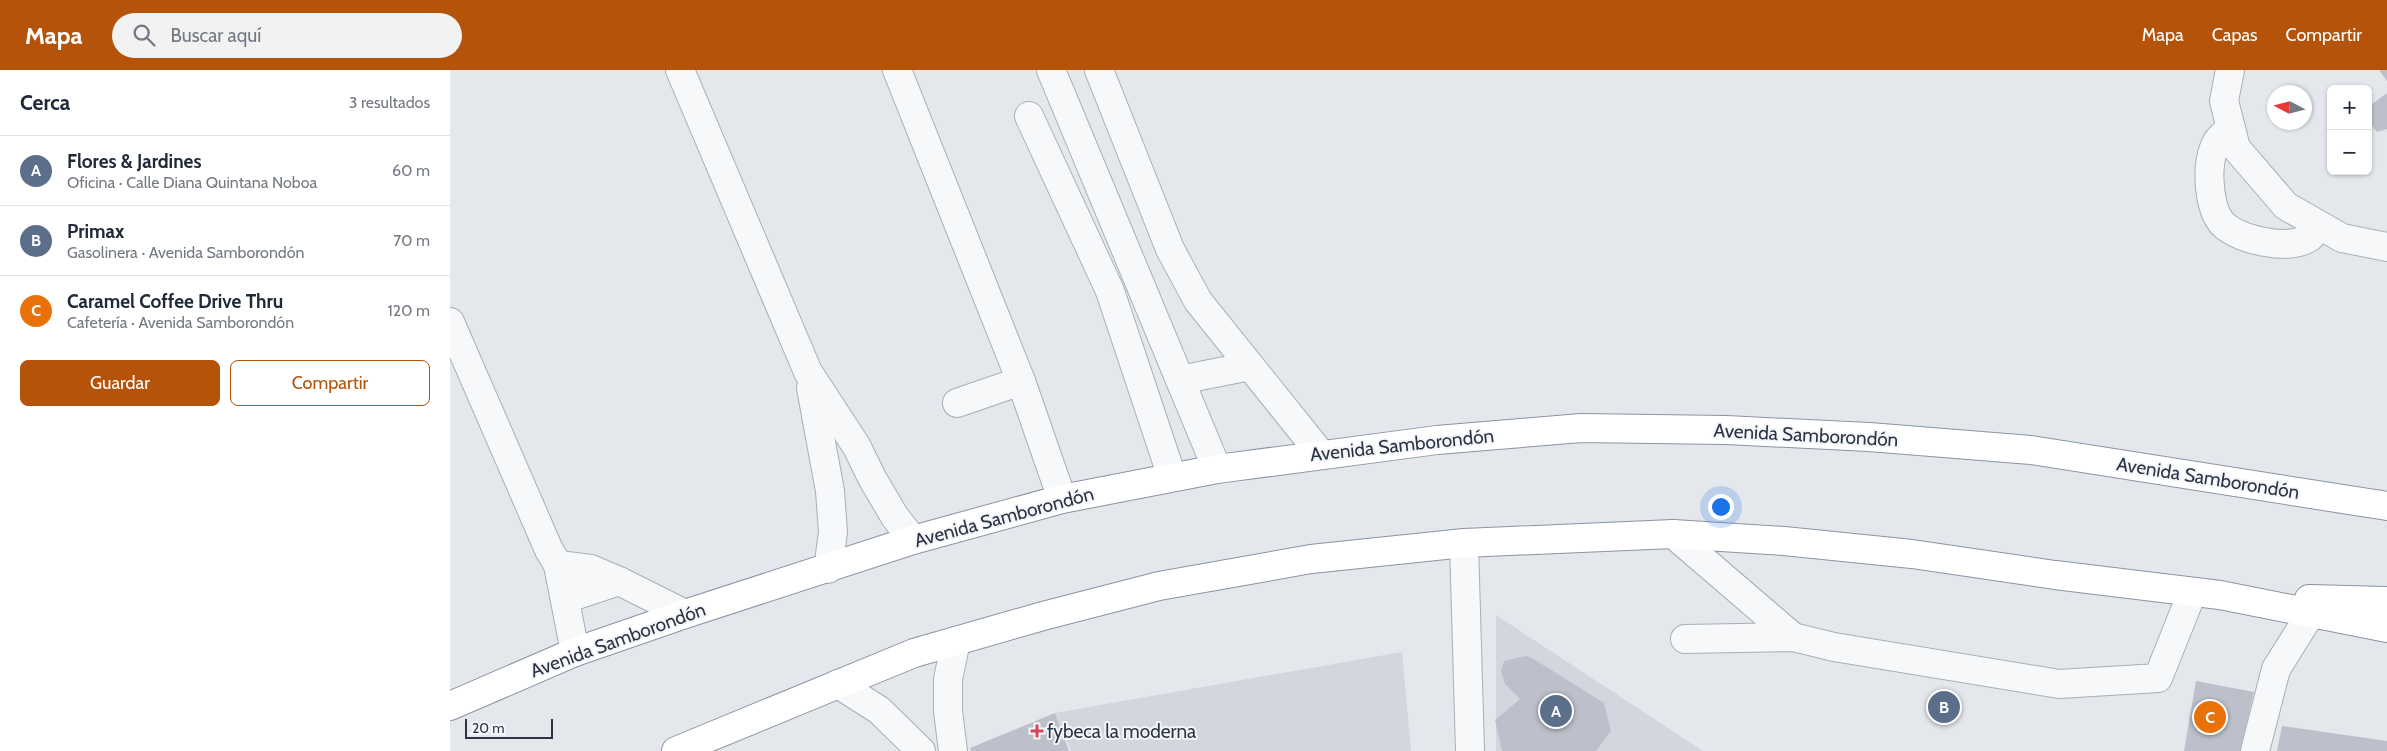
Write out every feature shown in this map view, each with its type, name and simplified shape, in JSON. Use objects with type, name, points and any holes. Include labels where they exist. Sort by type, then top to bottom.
[{"type":"highway","name":"Avenida Samborondón","points":[[450,706],[575,652],[913,540],[1062,500],[1217,469],[1320,453],[1436,440],[1580,428],[1726,430],[1869,436],[2031,450],[2387,506]]},
{"type":"highway","points":[[2244,483],[2387,526]]},
{"type":"highway","points":[[676,751],[914,653],[1159,586],[1311,559],[1464,543],[1673,534],[1784,541],[1912,554],[2192,593],[2387,602]]},
{"type":"highway","points":[[2220,595],[2387,628]]},
{"type":"street","points":[[680,70],[808,372],[857,447],[872,478],[895,517],[913,540]]},
{"type":"street","points":[[897,70],[1021,381],[1062,500]]},
{"type":"street","points":[[1051,70],[1217,469]]},
{"type":"street","points":[[1099,70],[1170,249],[1198,301],[1320,453]]},
{"type":"street","points":[[2230,70],[2224,101],[2236,148],[2286,206],[2342,238],[2387,247]]},
{"type":"street","points":[[1029,116],[1110,290],[1172,478]]},
{"type":"street","points":[[2231,128],[2221,136],[2213,149],[2209,182],[2213,208],[2225,226],[2249,238],[2278,244],[2299,243],[2311,236],[2318,225]]},
{"type":"street","points":[[1133,265],[1170,249]]},
{"type":"street","points":[[450,322],[549,550],[558,565],[575,652]]},
{"type":"street","points":[[1180,380],[1250,366]]},
{"type":"street","points":[[808,372],[830,491],[832,532],[828,569]]},
{"type":"street","points":[[957,403],[1021,381]]},
{"type":"street","points":[[830,491],[872,478]]},
{"type":"street","points":[[1673,534],[1793,638]]},
{"type":"street","points":[[1464,543],[1470,751]]},
{"type":"street","points":[[558,565],[590,569],[619,581],[685,614]]},
{"type":"street","points":[[565,599],[619,581]]},
{"type":"street","points":[[1685,639],[1793,638],[2059,684],[2158,678],[2192,593]]},
{"type":"street","points":[[2255,751],[2276,669],[2310,613]]},
{"type":"street","points":[[953,751],[948,711],[948,679],[956,641]]},
{"type":"street","points":[[838,684],[879,710],[920,751]]},
{"type":"shaded area","points":[[1496,615],[1703,751],[1496,751]]},
{"type":"shaded area","points":[[1402,652],[1411,751],[1071,751],[1055,713]]},
{"type":"building","points":[[2379,70],[2387,70],[2387,81]]},
{"type":"building","points":[[2387,93],[2387,129],[2377,132],[2372,126],[2372,104]]},
{"type":"building","points":[[1526,656],[1604,703],[1611,731],[1596,751],[1502,751],[1495,720],[1520,699],[1505,684],[1501,671],[1504,661]]},
{"type":"building","points":[[2196,681],[2254,692],[2240,751],[2184,751]]},
{"type":"building","name":"fybeca la moderna","points":[[1055,713],[1069,751],[971,751],[970,748]]},
{"type":"building","points":[[2282,726],[2387,741],[2387,751],[2277,751]]},
{"type":"place","name":"Primax","points":[[1944,707]]},
{"type":"place","name":"Flores & Jardines","points":[[1556,711]]},
{"type":"place","name":"Caramel Coffee Drive Thru","points":[[2210,717]]},
{"type":"place","name":"fybeca la moderna","points":[[1037,731]]}]
